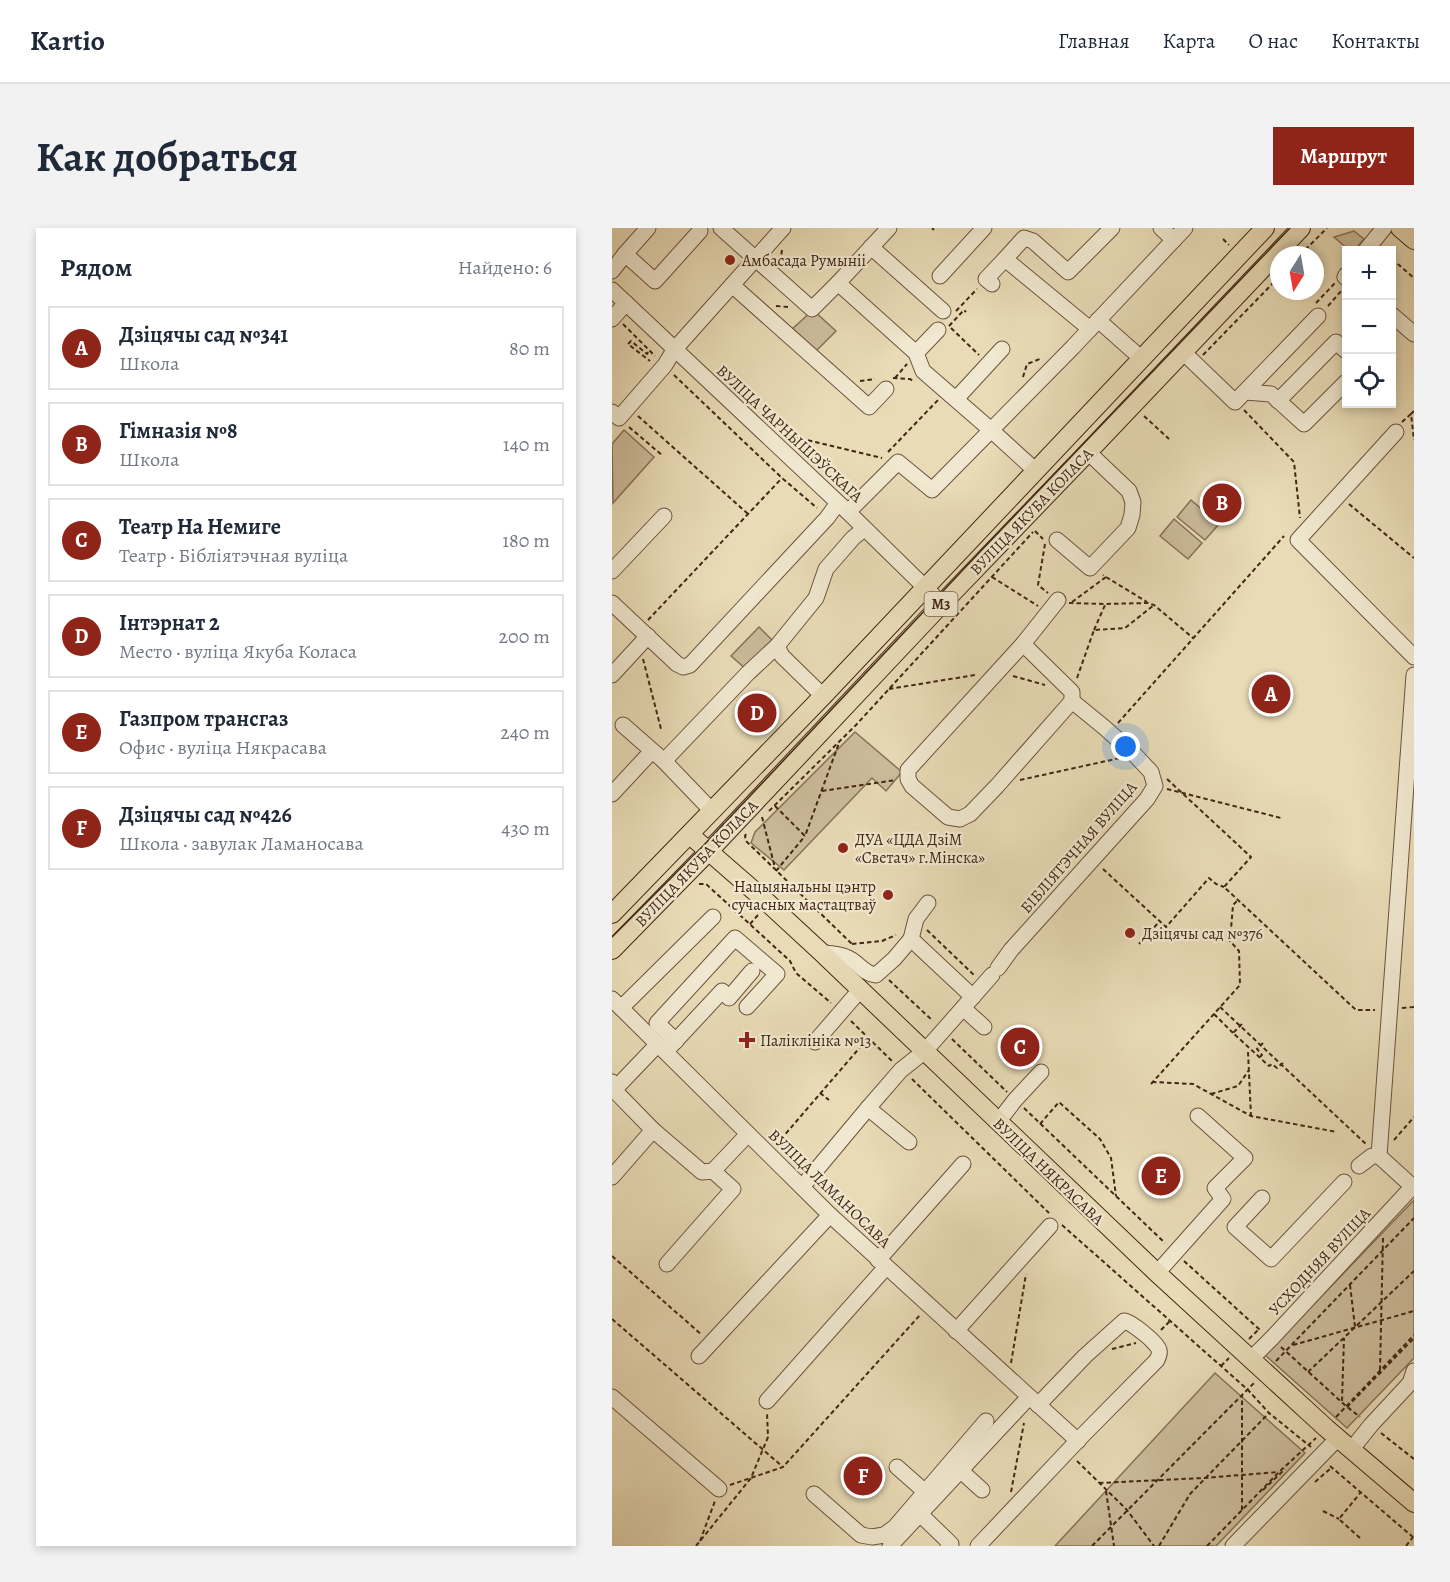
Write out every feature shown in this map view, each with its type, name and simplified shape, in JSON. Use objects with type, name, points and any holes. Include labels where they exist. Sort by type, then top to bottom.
[{"type":"main road","name":"ВУЛІЦА ЯКУБА КОЛАСА","points":[[612,913],[823,696],[1265,228]]},
{"type":"main road","name":"ВУЛІЦА ЯКУБА КОЛАСА","points":[[612,950],[1089,452],[1189,358],[1301,228]]},
{"type":"main road","points":[[1400,228],[1414,240]]},
{"type":"main road","name":"ВУЛІЦА НЯКРАСАВА","points":[[690,834],[821,952],[1250,1360],[1414,1503]]},
{"type":"main road","points":[[612,913],[631,930]]},
{"type":"street","points":[[612,271],[648,228]]},
{"type":"street","points":[[721,228],[812,309],[889,228]]},
{"type":"street","points":[[621,412],[658,364],[674,350],[783,228]]},
{"type":"street","points":[[940,276],[984,228]]},
{"type":"street","points":[[989,282],[1024,238],[1033,241],[1068,272],[1112,228]]},
{"type":"street","points":[[1161,228],[1174,240]]},
{"type":"street","points":[[612,603],[642,637],[677,664],[683,667],[690,665],[827,518],[898,462],[932,490],[1094,325],[1185,228]]},
{"type":"street","points":[[1369,246],[1384,228]]},
{"type":"street","points":[[625,254],[655,281],[700,231]]},
{"type":"street","points":[[871,247],[949,311]]},
{"type":"street","points":[[1005,260],[1142,359]]},
{"type":"street","points":[[838,283],[916,353],[923,371],[1036,471]]},
{"type":"street","points":[[732,285],[869,407],[886,389]]},
{"type":"street","name":"ВУЛІЦА ЧАРНЫШЭЎСКАГА","points":[[612,290],[843,507],[942,604]]},
{"type":"street","points":[[613,317],[626,303]]},
{"type":"street","points":[[1240,397],[1318,311]]},
{"type":"street","points":[[1396,318],[1414,334]]},
{"type":"street","points":[[916,353],[938,330]]},
{"type":"street","points":[[1278,401],[1336,342],[1342,347]]},
{"type":"street","points":[[951,395],[1002,349]]},
{"type":"street","points":[[1189,358],[1240,397],[1271,394],[1304,424],[1342,387]]},
{"type":"street","points":[[1396,432],[1298,540],[1414,657]]},
{"type":"street","points":[[1058,540],[1090,568],[1128,528],[1133,501],[1129,491],[1089,452]]},
{"type":"street","points":[[612,571],[664,516]]},
{"type":"street","points":[[664,762],[748,673],[777,646],[816,598],[826,569],[864,529]]},
{"type":"street","points":[[1059,605],[908,770],[908,779],[912,786],[948,817],[960,819],[970,814],[983,800],[1072,697]]},
{"type":"street","points":[[614,668],[642,637]]},
{"type":"street","name":"БІБЛІЯТЭЧНАЯ ВУЛІЦА","points":[[802,1187],[901,1070],[925,1052],[968,1003],[989,974],[1148,800],[1159,781],[1135,755],[1072,697],[1023,644]]},
{"type":"street","points":[[777,646],[782,656],[823,696]]},
{"type":"street","points":[[1379,1156],[1390,1010],[1409,818],[1414,675]]},
{"type":"street","points":[[622,724],[664,762],[712,811]]},
{"type":"street","points":[[612,794],[651,752]]},
{"type":"street","points":[[821,952],[848,957],[864,971],[876,975],[894,959],[916,919],[928,903]]},
{"type":"street","points":[[617,1003],[713,917]]},
{"type":"street","points":[[908,934],[968,1003],[984,1028]]},
{"type":"street","points":[[666,1045],[657,1023],[735,938],[777,974],[747,1008]]},
{"type":"street","points":[[748,1134],[713,1171],[702,1172],[653,1130],[613,1086],[666,1045],[722,991],[729,998],[752,971]]},
{"type":"street","points":[[815,1042],[860,990]]},
{"type":"street","name":"ВУЛІЦА ЛАМАНОСАВА","points":[[617,1003],[666,1045],[748,1134],[830,1215],[1078,1441]]},
{"type":"street","points":[[998,1122],[1041,1072]]},
{"type":"street","points":[[868,1108],[909,1142]]},
{"type":"street","points":[[1157,1273],[1223,1199],[1215,1188],[1245,1158],[1198,1116]]},
{"type":"street","points":[[612,1177],[653,1130]]},
{"type":"street","points":[[1359,1166],[1372,1156],[1379,1156],[1413,1186]]},
{"type":"street","points":[[767,1401],[963,1164]]},
{"type":"street","points":[[667,1264],[733,1189],[713,1171]]},
{"type":"street","points":[[1262,1198],[1235,1227],[1271,1259],[1344,1182]]},
{"type":"street","name":"УСХОДНЯЯ ВУЛІЦА","points":[[1250,1360],[1413,1186]]},
{"type":"street","points":[[699,1356],[830,1215]]},
{"type":"street","points":[[956,1331],[1050,1226]]},
{"type":"street","points":[[814,1494],[861,1535],[872,1537],[884,1535],[960,1470],[1033,1401],[1124,1321],[1131,1323],[1159,1346],[1160,1352],[1157,1360],[978,1546]]},
{"type":"street","points":[[1233,1546],[1345,1444],[1371,1425],[1413,1378]]},
{"type":"street","points":[[612,1396],[719,1489]]},
{"type":"street","points":[[891,1546],[920,1514],[929,1495],[986,1420]]},
{"type":"street","points":[[897,1467],[929,1495]]},
{"type":"street","points":[[960,1470],[981,1490]]},
{"type":"street","points":[[920,1514],[951,1544],[948,1546]]},
{"type":"path","points":[[1309,246],[1327,228]]},
{"type":"path","points":[[782,248],[784,268]]},
{"type":"path","points":[[1396,262],[1414,278]]},
{"type":"path","points":[[1318,311],[1324,291],[1342,279]]},
{"type":"path","points":[[949,311],[989,282]]},
{"type":"path","points":[[1189,358],[1270,285]]},
{"type":"path","points":[[1318,311],[1342,290]]},
{"type":"path","points":[[754,304],[812,309]]},
{"type":"path","points":[[966,312],[964,310],[949,326],[988,364]]},
{"type":"path","points":[[613,317],[649,351],[658,364]]},
{"type":"path","points":[[649,351],[647,354],[631,341],[628,344],[658,364],[827,518]]},
{"type":"path","points":[[886,389],[916,353]]},
{"type":"path","points":[[875,465],[951,395]]},
{"type":"path","points":[[1240,397],[1294,462],[1300,518]]},
{"type":"path","points":[[1414,411],[1411,414],[1414,440]]},
{"type":"path","points":[[621,412],[663,456]]},
{"type":"path","points":[[621,412],[748,514]]},
{"type":"path","points":[[1144,416],[1169,439]]},
{"type":"path","points":[[782,434],[882,458]]},
{"type":"path","points":[[661,729],[642,637],[782,478]]},
{"type":"path","points":[[1339,495],[1414,558]]},
{"type":"path","points":[[756,823],[839,742],[1035,531],[1045,541],[1038,585],[1059,605]]},
{"type":"path","points":[[1114,727],[1287,534]]},
{"type":"path","points":[[1093,565],[1106,577],[1154,605],[1193,638]]},
{"type":"path","points":[[992,577],[1059,605],[1148,603]]},
{"type":"path","points":[[1059,605],[1106,577]]},
{"type":"path","points":[[1072,697],[1105,604]]},
{"type":"path","points":[[1094,630],[1125,628],[1154,605]]},
{"type":"path","points":[[776,871],[805,836],[839,742]]},
{"type":"path","points":[[1020,781],[1135,755]]},
{"type":"path","points":[[821,791],[908,779]]},
{"type":"path","points":[[1159,781],[1181,792],[1281,818]]},
{"type":"path","points":[[1159,781],[1181,792],[1251,857],[1224,887]]},
{"type":"path","points":[[775,806],[805,836]]},
{"type":"path","points":[[762,817],[776,871]]},
{"type":"path","points":[[750,829],[745,836],[746,841],[859,951]]},
{"type":"path","points":[[1093,860],[1166,927],[1209,878],[1216,885],[1224,887],[1356,1010],[1414,1007]]},
{"type":"path","points":[[1238,900],[1233,905],[1230,941],[1239,951],[1240,984],[1152,1083],[1193,1084],[1251,1116],[1337,1132]]},
{"type":"path","points":[[1139,944],[1159,921]]},
{"type":"path","points":[[852,944],[882,941],[908,934],[922,926],[989,974]]},
{"type":"path","points":[[880,972],[1258,1329],[1272,1338],[1346,1407],[1414,1459]]},
{"type":"path","points":[[1220,1006],[1355,1135]]},
{"type":"path","points":[[1213,1014],[1269,1066],[1272,1064],[1277,1068],[1282,1064]]},
{"type":"path","points":[[1233,1033],[1241,1025]]},
{"type":"path","points":[[769,1153],[868,1038]]},
{"type":"path","points":[[1260,1058],[1263,1055],[1257,1049],[1262,1044]]},
{"type":"path","points":[[1248,1052],[1251,1116]]},
{"type":"path","points":[[1211,1094],[1238,1086],[1249,1070]]},
{"type":"path","points":[[820,1093],[829,1100]]},
{"type":"path","points":[[1040,1124],[1059,1102],[1100,1139],[1111,1158],[1116,1197]]},
{"type":"path","points":[[1380,1370],[1384,1218]]},
{"type":"path","points":[[1285,1352],[1414,1218]]},
{"type":"path","points":[[1008,1378],[1030,1247]]},
{"type":"path","points":[[612,1256],[710,1343]]},
{"type":"path","points":[[1308,1372],[1414,1271]]},
{"type":"path","points":[[1350,1285],[1355,1327]]},
{"type":"path","points":[[612,1319],[783,1467],[928,1306]]},
{"type":"path","points":[[1292,1345],[1414,1311]]},
{"type":"path","points":[[1086,1356],[1150,1340],[1170,1321]]},
{"type":"path","points":[[1249,1339],[1258,1329]]},
{"type":"path","points":[[1346,1407],[1414,1336]]},
{"type":"path","points":[[1346,1407],[1414,1336]]},
{"type":"path","points":[[1342,1403],[1344,1338]]},
{"type":"path","points":[[1221,1366],[1229,1358]]},
{"type":"path","points":[[1092,1546],[1248,1390]]},
{"type":"path","points":[[1242,1395],[1242,1510]]},
{"type":"path","points":[[696,1546],[751,1478],[768,1437],[767,1401]]},
{"type":"path","points":[[1007,1516],[1033,1401]]},
{"type":"path","points":[[1159,1546],[1190,1494],[1269,1413]]},
{"type":"path","points":[[1309,1446],[1280,1473],[1208,1546],[1279,1472],[1309,1446]]},
{"type":"path","points":[[1074,1458],[1127,1510],[1154,1546]]},
{"type":"path","points":[[1098,1483],[1279,1472]]},
{"type":"path","points":[[1106,1491],[1114,1546]]},
{"type":"path","points":[[1339,1519],[1361,1492]]},
{"type":"path","points":[[1323,1511],[1339,1519],[1360,1538]]},
{"type":"path","points":[[1406,1546],[1413,1537]]},
{"type":"shaded area","points":[[1354,231],[1364,239],[1358,246],[1344,246],[1334,237]]},
{"type":"shaded area","points":[[813,310],[836,331],[814,353],[790,331]]},
{"type":"shaded area","points":[[624,430],[654,457],[613,503],[612,444]]},
{"type":"shaded area","points":[[1191,500],[1219,524],[1205,540],[1177,517]]},
{"type":"shaded area","points":[[1174,519],[1202,543],[1188,559],[1160,536]]},
{"type":"shaded area","points":[[759,627],[774,642],[747,670],[731,656]]},
{"type":"shaded area","points":[[855,732],[902,772],[886,791],[872,778],[784,870],[751,843],[755,832]]},
{"type":"shaded area","points":[[1414,1200],[1414,1358],[1347,1428],[1265,1355]]},
{"type":"shaded area","points":[[1215,1373],[1305,1453],[1216,1546],[1055,1546]]},
{"type":"tram line","points":[[612,937],[703,846],[1290,228]]},
{"type":"place","name":"Амбасада Румыніі","points":[[730,260]]},
{"type":"place","name":"Гімназія №8","points":[[1222,503]]},
{"type":"place","name":"Дзіцячы сад №341","points":[[1271,694]]},
{"type":"place","name":"Інтэрнат 2","points":[[757,713]]},
{"type":"place","name":"ДУА «ЦДА ДзіМ «Светач» г.Мінска»","points":[[843,848]]},
{"type":"place","name":"Нацыянальны цэнтр сучасных мастацтваў","points":[[888,895]]},
{"type":"place","name":"Дзіцячы сад №376","points":[[1130,933]]},
{"type":"place","name":"Паліклініка №13","points":[[747,1040]]},
{"type":"place","name":"Театр На Немиге","points":[[1020,1047]]},
{"type":"place","name":"Газпром трансгаз","points":[[1161,1176]]},
{"type":"place","name":"Дзіцячы сад №426","points":[[863,1476]]}]
